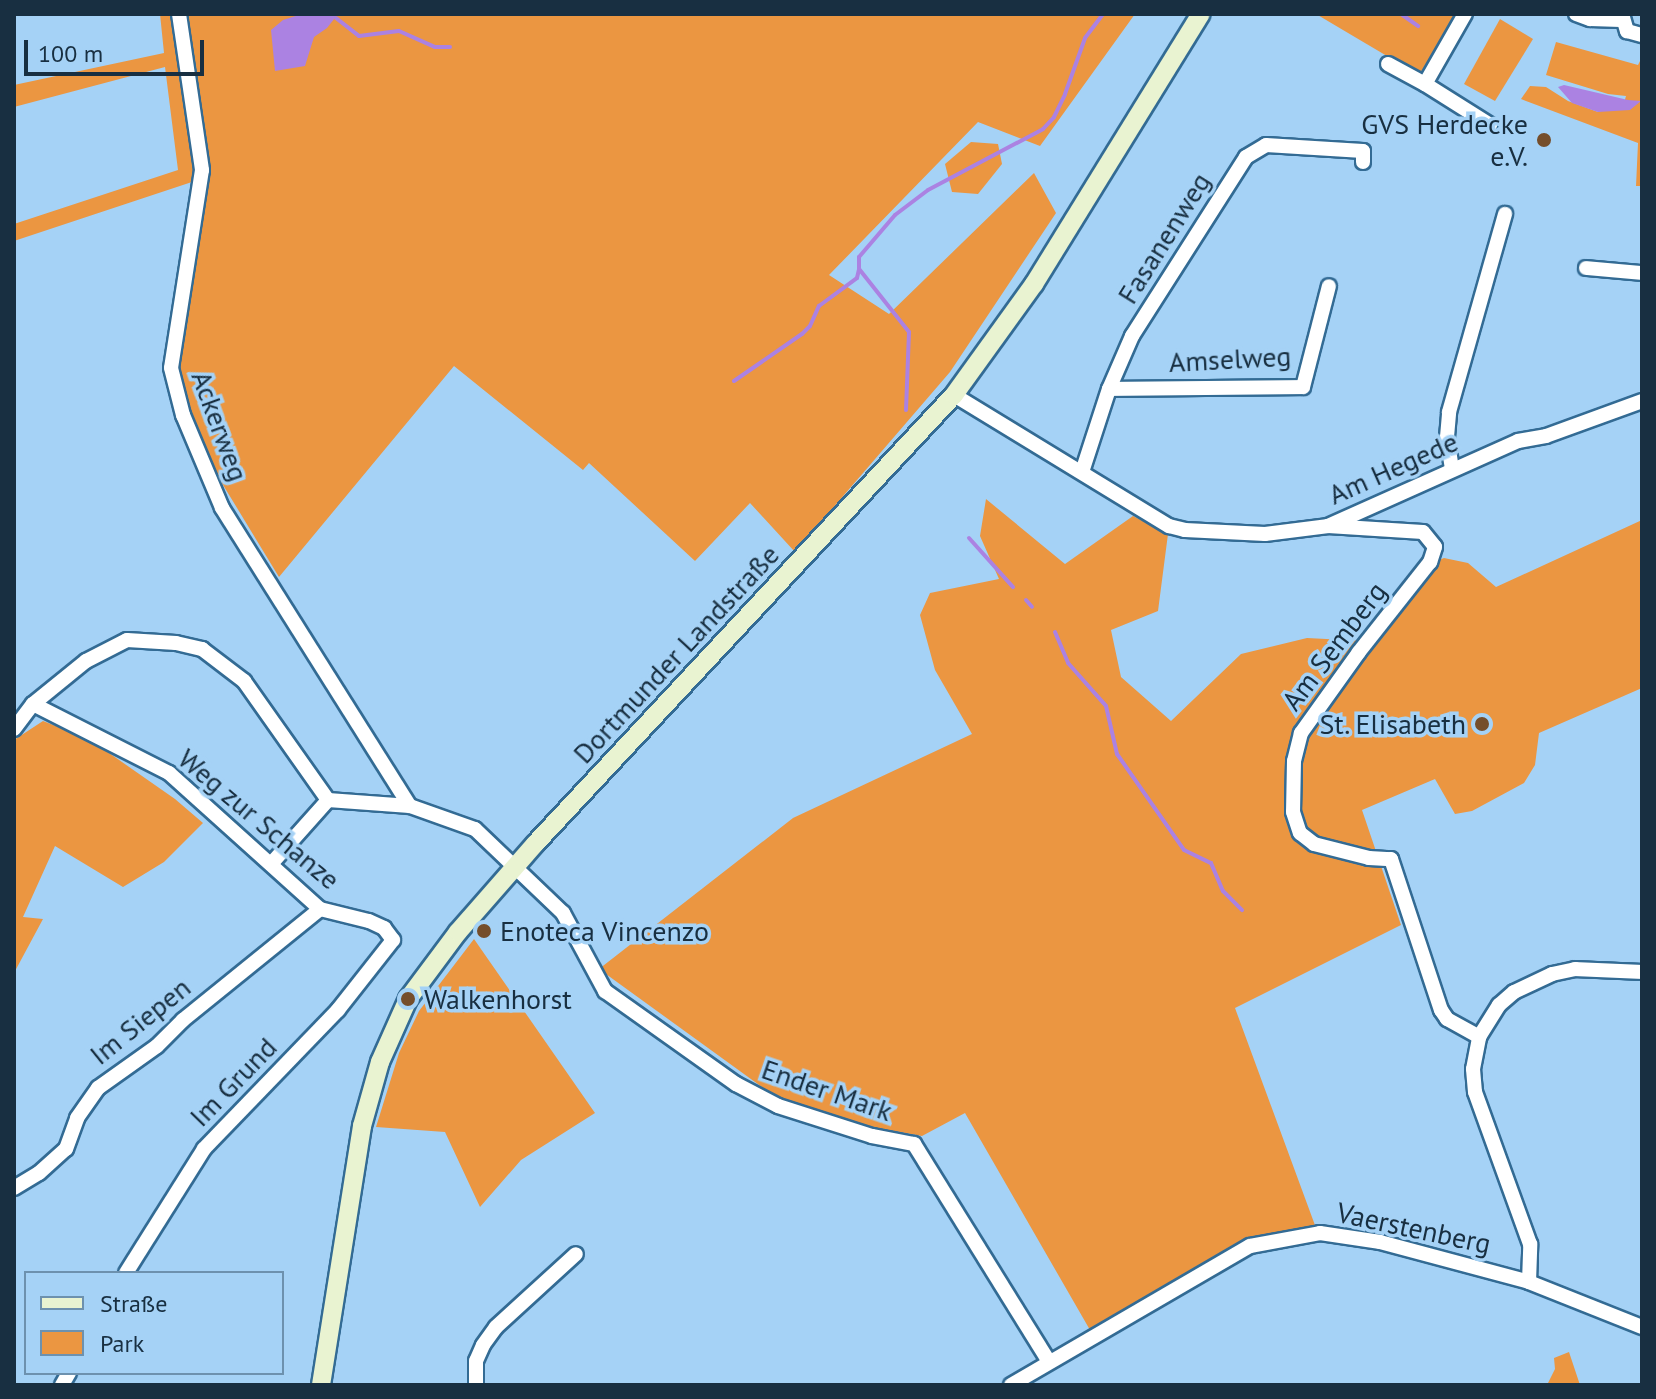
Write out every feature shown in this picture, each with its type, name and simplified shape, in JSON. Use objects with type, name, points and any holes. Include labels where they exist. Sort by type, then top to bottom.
[{"type":"main road","name":"Dortmunder Landstraße","points":[[321,1385],[362,1126],[380,1062],[408,999],[458,932],[514,868],[954,395],[1034,284],[1201,14]]},
{"type":"street","name":"Ackerweg","points":[[179,14],[202,170],[171,368],[183,415],[222,508],[410,806]]},
{"type":"street","points":[[1425,84],[1465,14]]},
{"type":"street","points":[[1576,14],[1590,19],[1622,17],[1629,33],[1642,35]]},
{"type":"street","points":[[1388,64],[1490,125]]},
{"type":"street","name":"Fasanenweg","points":[[1082,472],[1109,389],[1132,336],[1246,157],[1266,145],[1363,151],[1363,162]]},
{"type":"street","points":[[1452,469],[1447,437],[1449,412],[1505,214]]},
{"type":"street","points":[[1586,268],[1642,273]]},
{"type":"street","name":"Amselweg","points":[[1109,389],[1303,387],[1329,286]]},
{"type":"street","name":"Am Hegede","points":[[954,395],[1144,513],[1185,530],[1265,534],[1328,526],[1518,441],[1546,436],[1642,401]]},
{"type":"street","name":"Am Semberg","points":[[1328,526],[1423,532],[1433,540],[1435,551],[1301,733],[1294,761],[1293,812],[1300,833],[1314,844],[1369,858],[1391,859],[1441,1010],[1447,1019],[1479,1037]]},
{"type":"street","points":[[14,729],[33,704],[86,661],[127,640],[176,643],[202,649],[244,681],[328,800],[271,864]]},
{"type":"street","name":"Weg zur Schanze","points":[[33,704],[169,773],[320,909],[369,921],[384,928],[393,940]]},
{"type":"street","name":"Ender Mark","points":[[328,800],[410,806],[475,829],[563,913],[605,991],[736,1084],[778,1106],[872,1136],[914,1144],[921,1150],[1049,1362]]},
{"type":"street","name":"Im Siepen","points":[[14,1188],[39,1173],[66,1149],[77,1118],[98,1088],[157,1046],[183,1020],[320,909]]},
{"type":"street","name":"Im Grund","points":[[127,1271],[204,1149],[338,1010],[393,940]]},
{"type":"street","points":[[1529,1282],[1530,1244],[1475,1092],[1473,1069],[1479,1037],[1499,1005],[1514,992],[1552,974],[1575,969],[1642,972]]},
{"type":"street","name":"Vaerstenberg","points":[[1011,1385],[1250,1246],[1283,1238],[1344,1235],[1529,1282],[1642,1327]]},
{"type":"street","points":[[473,1384],[483,1345],[496,1327],[576,1254]]},
{"type":"green space","points":[[160,14],[1135,14],[1040,146],[978,122],[829,275],[889,314],[1034,173],[1056,213],[950,372],[795,552],[750,503],[695,561],[589,463],[583,470],[454,366],[279,577],[203,452],[190,424],[178,376],[204,178],[14,241],[14,224],[178,170],[165,67],[14,107],[14,85],[164,53]]},
{"type":"green space","points":[[1316,14],[1457,14],[1419,75]]},
{"type":"green space","points":[[1500,19],[1533,39],[1495,101],[1464,84]]},
{"type":"green space","points":[[1556,42],[1638,65],[1642,57],[1642,186],[1636,186],[1638,143],[1521,99],[1530,86],[1546,87],[1568,101],[1598,112],[1624,103],[1626,96],[1608,94],[1546,75]]},
{"type":"green space","points":[[971,142],[998,144],[1002,164],[978,194],[952,192],[945,164]]},
{"type":"green space","points":[[986,499],[1065,564],[1133,516],[1168,534],[1158,611],[1111,630],[1121,677],[1171,721],[1241,654],[1307,638],[1365,641],[1427,565],[1444,558],[1468,563],[1496,587],[1642,520],[1642,688],[1539,733],[1535,765],[1524,783],[1472,811],[1455,814],[1435,779],[1362,810],[1401,925],[1235,1008],[1316,1228],[1251,1239],[1090,1330],[965,1113],[922,1136],[872,1127],[773,1095],[599,969],[793,818],[972,734],[935,670],[920,615],[930,593],[999,579],[980,536]]},
{"type":"green space","points":[[43,721],[89,739],[175,799],[203,823],[164,862],[123,887],[55,846],[23,917],[43,919],[14,973],[14,740]]},
{"type":"green space","points":[[474,939],[595,1113],[521,1160],[480,1207],[445,1132],[376,1127],[399,1053],[419,1011]]},
{"type":"green space","points":[[1569,1352],[1580,1385],[1547,1385],[1555,1369],[1554,1358]]},
{"type":"shaded area","points":[[302,14],[338,14],[327,28],[314,37],[305,66],[275,71],[271,30],[283,20]]},
{"type":"shaded area","points":[[1564,85],[1641,101],[1630,110],[1598,112],[1572,103],[1558,87]]},
{"type":"waterway","points":[[906,410],[909,332],[859,269],[859,257],[895,215],[928,190],[1043,129],[1054,117],[1065,94],[1085,38],[1103,14]]},
{"type":"waterway","points":[[1401,14],[1418,26]]},
{"type":"waterway","points":[[336,18],[359,36],[399,31],[435,47],[450,47]]},
{"type":"waterway","points":[[734,381],[802,334],[810,326],[819,306],[857,278],[859,269]]},
{"type":"waterway","points":[[969,538],[1013,587]]},
{"type":"waterway","points":[[1026,600],[1032,607]]},
{"type":"waterway","points":[[1055,632],[1068,663],[1106,706],[1117,754],[1184,850],[1211,863],[1223,891],[1242,910]]},
{"type":"place","name":"GVS Herdecke e.V.","points":[[1544,140]]},
{"type":"place","name":"St. Elisabeth","points":[[1482,724]]},
{"type":"place","name":"Enoteca Vincenzo","points":[[484,931]]},
{"type":"place","name":"Walkenhorst","points":[[408,999]]}]
